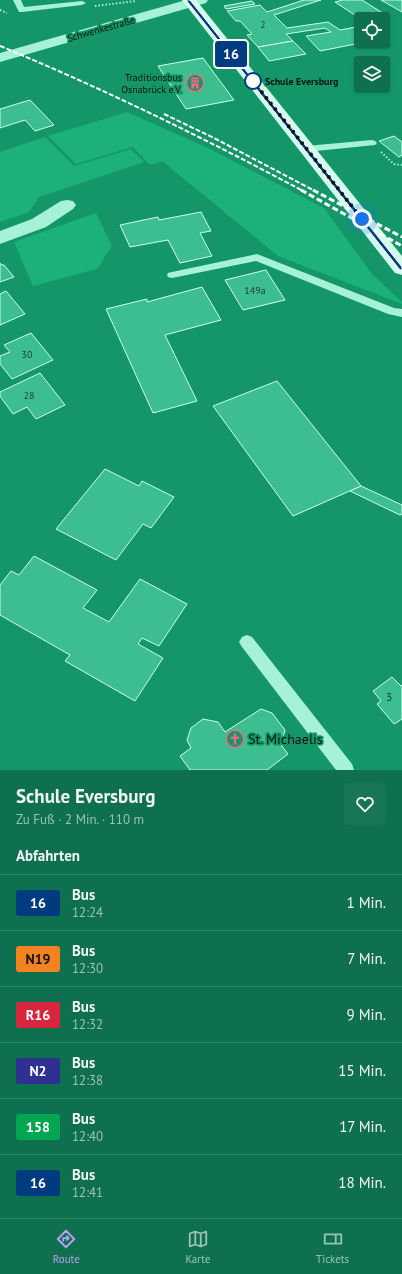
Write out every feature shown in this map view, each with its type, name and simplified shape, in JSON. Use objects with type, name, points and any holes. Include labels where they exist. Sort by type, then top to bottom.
[{"type":"street","name":"Schwenkestraße","points":[[0,58],[194,1]]},
{"type":"street","points":[[194,1],[306,149],[402,269]]},
{"type":"street","points":[[0,238],[39,224],[67,205]]},
{"type":"lane","points":[[17,0],[22,10],[82,3]]},
{"type":"lane","points":[[306,149],[372,144]]},
{"type":"lane","points":[[172,275],[257,257],[392,311],[402,313]]},
{"type":"lane","points":[[247,642],[346,770]]},
{"type":"path","points":[[372,144],[394,164],[402,165]]},
{"type":"green space","points":[[127,112],[206,147],[324,208],[372,274],[402,302],[402,304],[278,256],[162,161],[150,165],[133,147],[76,164],[48,136]]},
{"type":"green space","points":[[45,137],[74,166],[131,149],[144,162],[39,197],[29,212],[0,222],[0,152]]},
{"type":"green space","points":[[96,213],[112,246],[97,269],[33,286],[14,242]]},
{"type":"building","points":[[304,0],[321,0],[274,15],[287,28],[328,22],[340,30],[354,27],[354,44],[320,51],[306,36],[331,32],[325,28],[286,34],[293,41],[258,47],[247,35],[252,34],[240,21],[236,21],[227,11],[260,5],[267,12]]},
{"type":"building","points":[[343,0],[362,0],[381,12],[354,12],[354,14],[335,2]]},
{"type":"building","points":[[381,0],[402,0],[402,12]]},
{"type":"building","points":[[252,1],[255,4],[226,9],[224,6]]},
{"type":"building","points":[[293,41],[306,54],[269,61],[258,47]]},
{"type":"building","name":"Traditionsbus Osnabrück e.V.","points":[[203,58],[234,100],[186,109],[158,66]]},
{"type":"building","points":[[30,100],[54,125],[35,131],[25,120],[0,128],[0,109]]},
{"type":"building","points":[[394,136],[402,142],[402,155],[399,157],[379,141]]},
{"type":"building","points":[[201,212],[211,231],[200,233],[212,256],[180,263],[168,240],[130,247],[120,225],[158,217],[159,220]]},
{"type":"building","points":[[0,263],[4,265],[14,277],[0,282]]},
{"type":"building","points":[[266,270],[285,300],[243,310],[225,280]]},
{"type":"building","points":[[202,287],[221,320],[165,335],[197,401],[153,413],[106,309],[147,299],[147,302]]},
{"type":"building","points":[[6,291],[25,314],[0,325],[0,294]]},
{"type":"building","points":[[31,333],[53,360],[12,379],[0,364],[0,356],[10,352],[4,345]]},
{"type":"building","points":[[40,373],[65,405],[36,419],[27,407],[13,414],[0,396],[0,392]]},
{"type":"building","points":[[277,381],[361,486],[293,516],[213,406]]},
{"type":"building","points":[[105,469],[139,486],[142,481],[174,497],[151,528],[143,524],[116,560],[56,529]]},
{"type":"building","points":[[361,486],[402,505],[402,514],[400,515],[350,491]]},
{"type":"building","points":[[34,556],[97,590],[83,608],[109,622],[140,579],[187,604],[159,646],[142,638],[138,644],[163,658],[135,701],[65,661],[70,655],[0,615],[0,585],[11,571],[19,575]]},
{"type":"building","points":[[392,677],[401,686],[402,685],[402,719],[394,724],[377,704],[381,701],[373,691]]},
{"type":"building","name":"St. Michaelis","points":[[261,709],[272,713],[285,730],[281,745],[288,754],[267,770],[190,770],[180,756],[191,748],[187,740],[191,728],[203,719],[218,722],[225,732]]},
{"type":"railway","points":[[0,46],[77,79],[153,115],[229,152],[303,191]]},
{"type":"railway","points":[[164,114],[214,138],[315,191]]},
{"type":"railway","points":[[301,190],[402,246]]},
{"type":"railway","points":[[313,190],[402,237]]},
{"type":"bus line","name":"16","points":[[189,0],[402,269]]},
{"type":"place","name":"Schule Eversburg","points":[[253,81]]},
{"type":"place","name":"Traditionsbus Osnabrück e.V.","points":[[195,83]]},
{"type":"place","name":"St. Michaelis","points":[[235,739]]},
{"type":"route","points":[[253,81],[362,219]]}]
